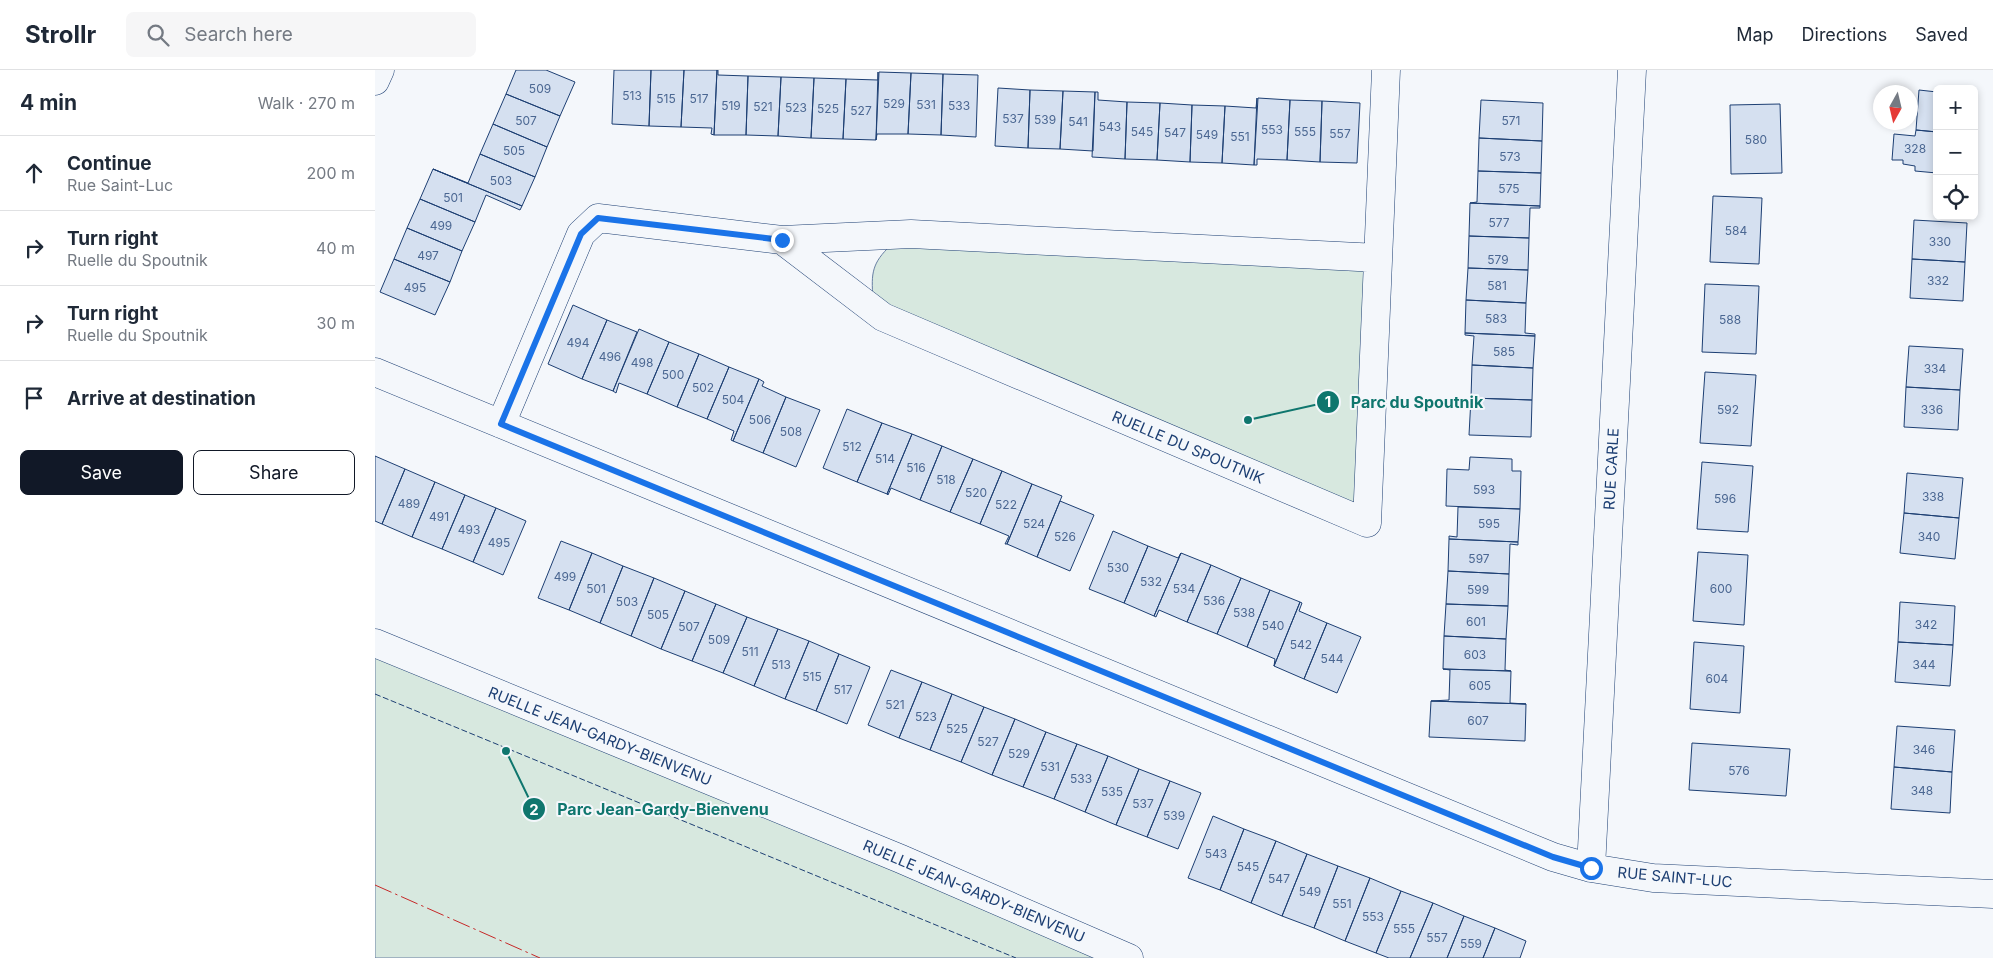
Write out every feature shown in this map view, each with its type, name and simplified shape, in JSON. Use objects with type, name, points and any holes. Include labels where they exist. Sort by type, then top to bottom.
[{"type":"street","points":[[375,81],[380,70]]},
{"type":"street","name":"RUELLE DU SPOUTNIK","points":[[782,240],[883,317],[1367,523],[1386,70]]},
{"type":"street","name":"RUE CARLE","points":[[1591,868],[1632,70]]},
{"type":"street","points":[[501,424],[581,234],[598,218],[782,240],[911,234],[1378,258]]},
{"type":"street","name":"RUE SAINT-LUC","points":[[375,372],[1544,853],[1591,868],[1653,878],[1993,894]]},
{"type":"street","name":"RUELLE JEAN-GARDY-BIENVENU","points":[[375,643],[901,859],[1129,958]]},
{"type":"shaded area","points":[[891,245],[1378,258],[1367,523],[873,298],[872,282],[876,263]]},
{"type":"shaded area","points":[[375,643],[1129,958],[375,958]]},
{"type":"building","points":[[516,70],[546,70],[575,82],[560,116],[506,94]]},
{"type":"building","points":[[614,70],[651,70],[649,126],[612,124]]},
{"type":"building","points":[[651,70],[684,70],[681,127],[649,126]]},
{"type":"building","points":[[684,70],[717,70],[714,135],[711,134],[712,128],[681,127]]},
{"type":"building","points":[[717,70],[718,75],[748,76],[746,135],[714,135]]},
{"type":"building","points":[[879,72],[911,73],[908,134],[877,134],[876,140]]},
{"type":"building","points":[[911,73],[943,74],[941,135],[908,134]]},
{"type":"building","points":[[943,74],[978,75],[976,137],[941,135]]},
{"type":"building","points":[[748,76],[781,77],[778,136],[746,135]]},
{"type":"building","points":[[781,77],[814,78],[811,138],[778,136]]},
{"type":"building","points":[[814,78],[846,79],[843,139],[811,138]]},
{"type":"building","points":[[846,79],[878,80],[876,140],[843,139]]},
{"type":"building","points":[[998,88],[1030,90],[1028,148],[995,146]]},
{"type":"building","points":[[1030,90],[1063,91],[1060,149],[1028,148]]},
{"type":"building","points":[[1919,90],[1933,92],[1933,132],[1916,130],[1918,130]]},
{"type":"building","points":[[1063,91],[1095,92],[1093,151],[1060,149]]},
{"type":"building","points":[[1095,92],[1098,92],[1098,100],[1127,102],[1125,159],[1092,157]]},
{"type":"building","points":[[506,94],[560,116],[547,147],[493,124]]},
{"type":"building","points":[[1257,98],[1254,165],[1222,163],[1225,106],[1256,108]]},
{"type":"building","points":[[1258,98],[1290,100],[1287,160],[1257,159],[1257,165],[1254,165]]},
{"type":"building","points":[[1290,100],[1322,101],[1320,162],[1287,160]]},
{"type":"building","points":[[1481,100],[1543,103],[1542,141],[1479,138]]},
{"type":"building","points":[[1322,101],[1360,103],[1357,163],[1320,162]]},
{"type":"building","points":[[1127,102],[1160,103],[1157,160],[1125,159]]},
{"type":"building","points":[[1160,103],[1192,105],[1190,162],[1157,160]]},
{"type":"building","points":[[1780,104],[1782,173],[1731,174],[1730,105]]},
{"type":"building","points":[[1192,105],[1225,106],[1222,163],[1190,162]]},
{"type":"building","points":[[493,124],[547,147],[535,177],[480,154]]},
{"type":"building","points":[[1916,130],[1933,132],[1933,173],[1915,171],[1915,166],[1903,164],[1903,160],[1892,160],[1894,134],[1915,136]]},
{"type":"building","points":[[1479,138],[1542,141],[1541,173],[1478,171]]},
{"type":"building","points":[[480,154],[535,177],[522,206],[433,169],[468,183]]},
{"type":"building","points":[[433,169],[522,206],[520,210],[486,195],[475,222],[420,199]]},
{"type":"building","points":[[1478,171],[1541,173],[1540,206],[1470,203],[1477,202]]},
{"type":"building","points":[[1713,196],[1762,198],[1759,264],[1710,262]]},
{"type":"building","points":[[420,199],[475,222],[462,251],[407,228]]},
{"type":"building","points":[[1470,203],[1540,206],[1540,208],[1530,208],[1529,238],[1469,236]]},
{"type":"building","points":[[1914,220],[1967,223],[1965,262],[1912,259]]},
{"type":"building","points":[[407,228],[462,251],[450,282],[394,259]]},
{"type":"building","points":[[1469,236],[1529,238],[1528,270],[1468,268]]},
{"type":"building","points":[[394,259],[450,282],[435,315],[380,292]]},
{"type":"building","points":[[1912,259],[1965,262],[1963,301],[1910,298]]},
{"type":"building","points":[[1468,268],[1528,270],[1526,303],[1466,300]]},
{"type":"building","points":[[1705,284],[1759,286],[1756,354],[1702,352]]},
{"type":"building","points":[[1466,300],[1526,303],[1525,333],[1535,334],[1535,336],[1465,333]]},
{"type":"building","points":[[573,305],[607,320],[582,379],[548,364]]},
{"type":"building","points":[[607,320],[637,332],[613,391],[582,379]]},
{"type":"building","points":[[639,329],[669,342],[647,394],[619,383],[616,393],[613,391]]},
{"type":"building","points":[[1465,333],[1535,336],[1533,368],[1472,365],[1474,336],[1465,335]]},
{"type":"building","points":[[669,342],[699,354],[677,407],[647,394]]},
{"type":"building","points":[[1909,346],[1963,349],[1960,390],[1906,387]]},
{"type":"building","points":[[699,354],[729,367],[707,419],[677,407]]},
{"type":"building","points":[[1472,365],[1533,368],[1532,400],[1471,398]]},
{"type":"building","points":[[729,367],[759,379],[733,441],[731,440],[734,431],[707,419]]},
{"type":"building","points":[[1705,372],[1756,375],[1751,446],[1700,443]]},
{"type":"building","points":[[759,379],[764,382],[762,386],[786,397],[763,453],[733,441]]},
{"type":"building","points":[[1906,387],[1960,390],[1958,430],[1904,427]]},
{"type":"building","points":[[786,397],[820,410],[796,467],[763,453]]},
{"type":"building","points":[[1471,398],[1532,400],[1531,437],[1469,435]]},
{"type":"building","points":[[847,409],[882,423],[857,482],[823,468]]},
{"type":"building","points":[[882,423],[912,434],[887,494],[857,482]]},
{"type":"building","points":[[912,434],[942,446],[920,500],[891,488],[887,494]]},
{"type":"building","points":[[942,446],[973,459],[950,512],[920,500]]},
{"type":"building","points":[[375,456],[405,469],[382,524],[375,521]]},
{"type":"building","points":[[1470,457],[1512,459],[1512,471],[1521,471],[1520,509],[1446,506],[1447,469],[1469,470]]},
{"type":"building","points":[[973,459],[1002,471],[980,524],[950,512]]},
{"type":"building","points":[[1702,462],[1753,466],[1748,532],[1697,529]]},
{"type":"building","points":[[405,469],[435,482],[412,537],[382,524]]},
{"type":"building","points":[[1002,471],[1032,484],[1007,544],[1005,544],[1009,536],[980,524]]},
{"type":"building","points":[[1907,473],[1963,478],[1959,518],[1904,513]]},
{"type":"building","points":[[435,482],[465,495],[442,549],[412,537]]},
{"type":"building","points":[[1032,484],[1062,496],[1037,557],[1007,544]]},
{"type":"building","points":[[465,495],[496,508],[473,562],[442,549]]},
{"type":"building","points":[[1060,501],[1094,515],[1070,571],[1037,557]]},
{"type":"building","points":[[1458,507],[1520,509],[1518,542],[1449,539],[1449,536],[1457,537]]},
{"type":"building","points":[[496,508],[526,521],[503,575],[473,562]]},
{"type":"building","points":[[1904,513],[1959,518],[1955,559],[1900,553]]},
{"type":"building","points":[[1113,531],[1148,546],[1124,603],[1089,589]]},
{"type":"building","points":[[1449,539],[1518,542],[1518,545],[1510,544],[1509,574],[1448,571]]},
{"type":"building","points":[[561,541],[592,553],[569,610],[538,598]]},
{"type":"building","points":[[1148,546],[1178,558],[1181,553],[1154,616],[1124,603]]},
{"type":"building","points":[[1698,552],[1748,555],[1744,625],[1693,621]]},
{"type":"building","points":[[592,553],[623,566],[600,623],[569,610]]},
{"type":"building","points":[[1181,553],[1211,565],[1187,622],[1159,610],[1156,617],[1154,616]]},
{"type":"building","points":[[1211,565],[1241,578],[1217,634],[1187,622]]},
{"type":"building","points":[[623,566],[654,578],[631,636],[600,623]]},
{"type":"building","points":[[1448,571],[1509,574],[1508,606],[1446,604]]},
{"type":"building","points":[[654,578],[685,591],[661,649],[631,636]]},
{"type":"building","points":[[1241,578],[1270,590],[1247,647],[1217,634]]},
{"type":"building","points":[[1270,590],[1300,602],[1274,666],[1275,659],[1247,647]]},
{"type":"building","points":[[685,591],[716,604],[692,661],[661,649]]},
{"type":"building","points":[[1300,602],[1302,603],[1299,611],[1327,623],[1304,679],[1274,666]]},
{"type":"building","points":[[1900,602],[1955,606],[1953,645],[1898,642]]},
{"type":"building","points":[[716,604],[747,617],[723,673],[692,661]]},
{"type":"building","points":[[1446,604],[1508,606],[1506,639],[1444,636]]},
{"type":"building","points":[[747,617],[778,629],[754,686],[723,673]]},
{"type":"building","points":[[1327,623],[1361,637],[1337,693],[1304,679]]},
{"type":"building","points":[[778,629],[809,641],[785,699],[754,686]]},
{"type":"building","points":[[1444,636],[1506,639],[1505,670],[1511,671],[1443,669]]},
{"type":"building","points":[[809,641],[839,654],[816,711],[785,699]]},
{"type":"building","points":[[1694,642],[1744,646],[1740,713],[1690,709]]},
{"type":"building","points":[[1898,642],[1953,645],[1950,686],[1895,682]]},
{"type":"building","points":[[839,654],[870,667],[847,724],[816,711]]},
{"type":"building","points":[[1443,669],[1511,671],[1510,703],[1526,704],[1431,701],[1449,700],[1450,670]]},
{"type":"building","points":[[891,670],[922,682],[899,738],[868,725]]},
{"type":"building","points":[[922,682],[952,694],[930,750],[899,738]]},
{"type":"building","points":[[952,694],[984,707],[961,762],[930,750]]},
{"type":"building","points":[[1431,701],[1526,704],[1525,741],[1429,737]]},
{"type":"building","points":[[984,707],[1015,719],[992,775],[961,762]]},
{"type":"building","points":[[1015,719],[1046,732],[1023,787],[992,775]]},
{"type":"building","points":[[1897,726],[1955,730],[1952,772],[1894,767]]},
{"type":"building","points":[[1046,732],[1077,744],[1054,799],[1023,787]]},
{"type":"building","points":[[1692,743],[1790,749],[1786,796],[1689,790]]},
{"type":"building","points":[[1077,744],[1108,756],[1085,812],[1054,799]]},
{"type":"building","points":[[1108,756],[1139,769],[1116,825],[1085,812]]},
{"type":"building","points":[[1894,767],[1952,772],[1950,813],[1891,809]]},
{"type":"building","points":[[1139,769],[1170,781],[1147,837],[1116,825]]},
{"type":"building","points":[[1170,781],[1201,793],[1178,849],[1147,837]]},
{"type":"building","points":[[1213,816],[1244,829],[1220,890],[1188,878]]},
{"type":"building","points":[[1244,829],[1276,841],[1251,903],[1220,890]]},
{"type":"building","points":[[1276,841],[1307,854],[1282,916],[1251,903]]},
{"type":"building","points":[[1307,854],[1338,866],[1314,928],[1282,916]]},
{"type":"building","points":[[1338,866],[1370,878],[1345,941],[1314,928]]},
{"type":"building","points":[[1370,878],[1401,891],[1376,953],[1345,941]]},
{"type":"building","points":[[1401,891],[1433,903],[1410,958],[1389,958],[1376,953]]},
{"type":"building","points":[[1433,903],[1464,916],[1447,958],[1410,958]]},
{"type":"building","points":[[1464,916],[1495,928],[1483,958],[1447,958]]},
{"type":"building","points":[[1495,928],[1526,941],[1520,958],[1483,958]]},
{"type":"fence","points":[[375,694],[1016,958]]},
{"type":"power","points":[[375,885],[540,958]]},
{"type":"place","name":"Parc du Spoutnik","points":[[1248,420]]},
{"type":"place","name":"Parc Jean-Gardy-Bienvenu","points":[[506,751]]},
{"type":"route","points":[[782,240],[598,218],[581,234],[501,424],[1553,857],[1591,868]]}]
